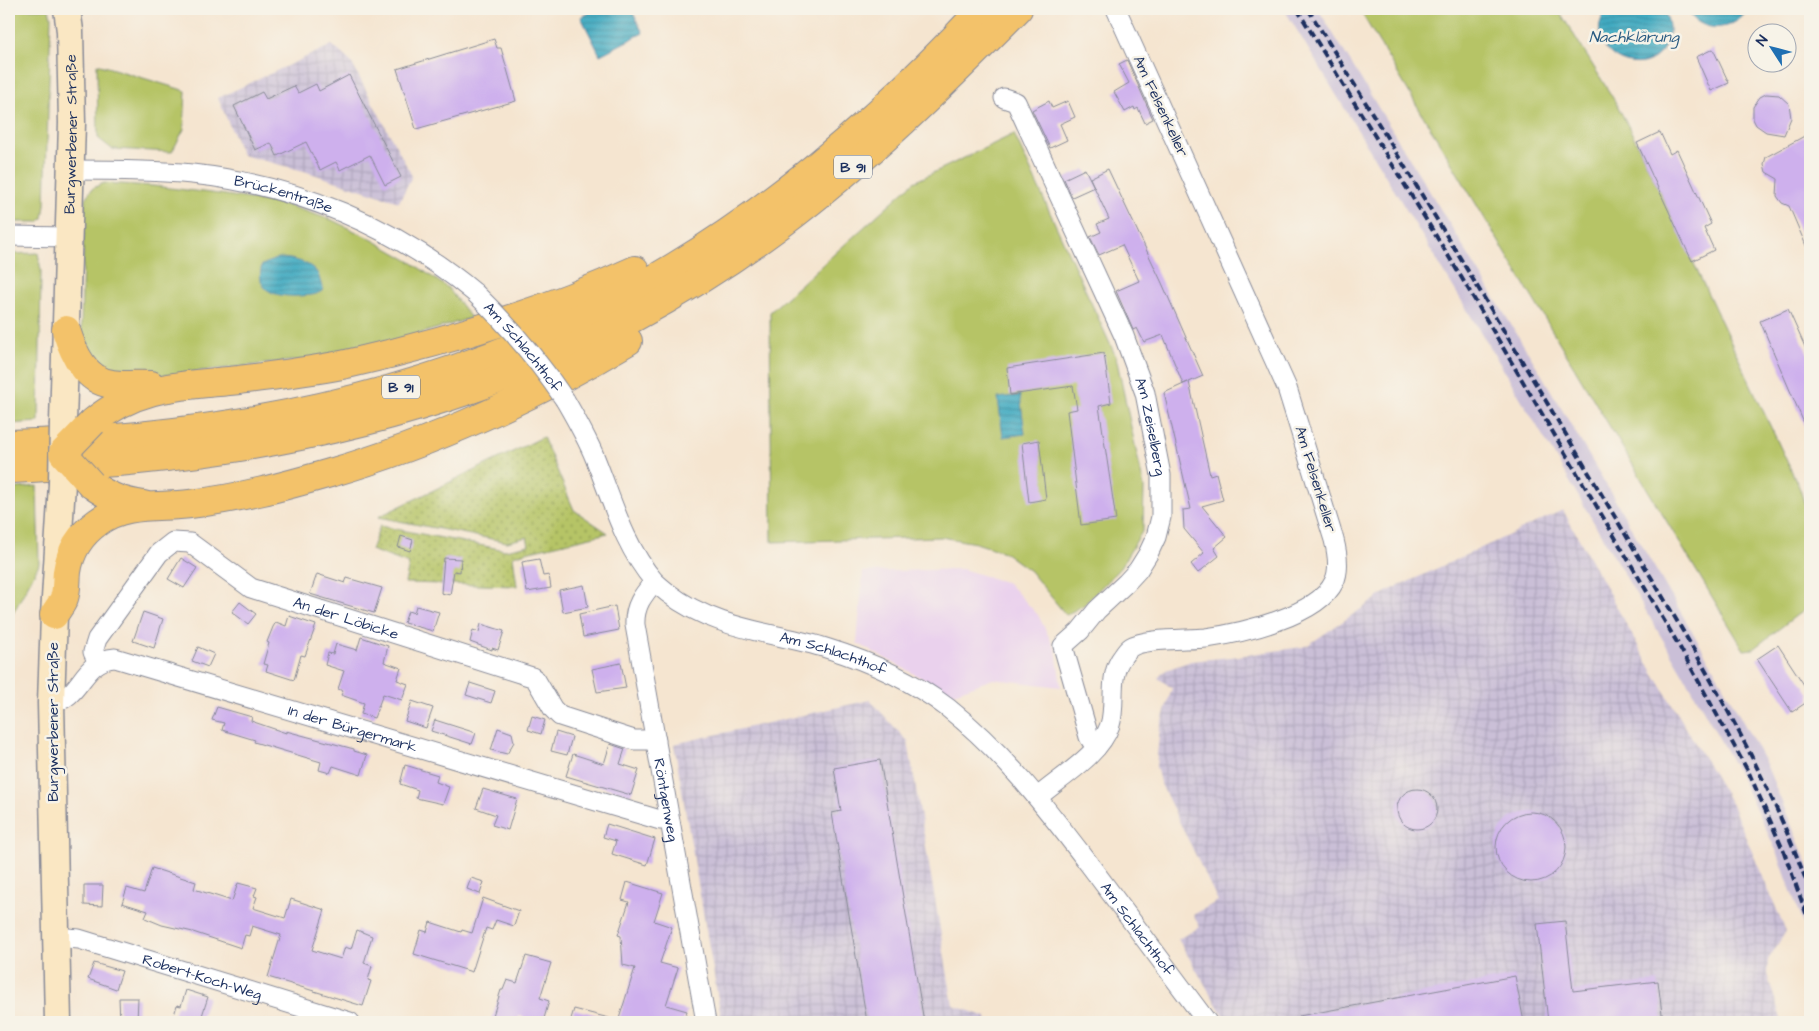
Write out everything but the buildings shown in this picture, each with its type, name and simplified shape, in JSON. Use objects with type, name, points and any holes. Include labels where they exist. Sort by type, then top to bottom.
[{"type":"highway","name":"B 91","points":[[9,444],[91,440],[202,428],[296,413],[390,390],[443,374],[503,352],[601,308],[673,268],[755,214],[797,182],[864,125],[982,9]]},
{"type":"highway","name":"B 91","points":[[9,469],[90,464],[217,451],[331,430],[431,404],[523,370],[609,331],[689,287],[746,250],[814,199],[897,128],[1018,9]]},
{"type":"highway","points":[[66,330],[78,360],[86,370],[101,381],[110,384],[170,386],[289,374],[401,351],[482,329],[530,313],[642,267],[722,222],[755,214]]},
{"type":"highway","points":[[54,614],[64,598],[67,570],[72,553],[79,540],[90,529],[111,515],[127,509],[189,504],[253,493],[330,473],[430,438],[538,390],[670,316],[723,281],[746,250]]},
{"type":"highway","points":[[149,506],[112,498],[91,484],[63,453],[93,422],[118,404],[132,397],[170,386]]},
{"type":"main road","name":"Burgwerbener Straße","points":[[58,1022],[51,703],[62,484],[67,249],[72,123],[70,22],[67,9]]},
{"type":"street","name":"Am Felsenkeller","points":[[1038,796],[1083,761],[1105,737],[1110,724],[1118,662],[1130,647],[1146,643],[1207,638],[1268,625],[1308,608],[1334,582],[1337,569],[1337,554],[1334,540],[1287,388],[1116,9]]},
{"type":"street","name":"Am Zeiselberg","points":[[1004,98],[1016,102],[1124,336],[1145,394],[1161,475],[1161,517],[1156,537],[1148,554],[1138,570],[1126,583],[1063,646],[1087,730],[1096,748]]},
{"type":"street","name":"Brückentraße","points":[[70,170],[190,174],[261,186],[295,195],[363,221],[397,239],[449,271],[475,293]]},
{"type":"street","points":[[9,236],[67,249]]},
{"type":"street","name":"Am Schlachthof","points":[[475,293],[516,334],[565,400],[585,435],[621,526],[636,555],[654,582],[680,602],[697,612],[741,628],[826,648],[870,665],[914,687],[945,707],[981,736],[1038,796],[1207,1022]]},
{"type":"street","name":"An der Löbicke","points":[[98,663],[93,652],[97,639],[159,553],[173,542],[190,543],[251,588],[532,677],[536,680],[553,710],[560,716],[634,740],[656,740]]},
{"type":"street","name":"Röntgenweg","points":[[654,582],[642,596],[635,617],[669,820],[706,1022]]},
{"type":"street","name":"In der Bürgermark","points":[[98,663],[105,658],[115,658],[660,820],[669,820]]},
{"type":"street","points":[[51,703],[60,702],[65,699],[74,691],[91,667],[98,663]]},
{"type":"street","name":"Robert-Koch-Weg","points":[[56,937],[79,939],[350,1022]]},
{"type":"shaded area","points":[[1284,9],[1318,9],[1540,372],[1714,669],[1766,764],[1810,870],[1810,945],[1778,854],[1740,776],[1689,684],[1514,387]]},
{"type":"shaded area","points":[[332,45],[351,62],[412,176],[399,202],[304,171],[242,155],[218,98]]},
{"type":"shaded area","points":[[1563,510],[1647,662],[1732,805],[1786,931],[1768,960],[1767,974],[1782,1022],[1227,1022],[1178,939],[1200,927],[1193,915],[1218,901],[1160,782],[1156,766],[1160,728],[1172,688],[1158,678],[1166,670],[1191,661],[1308,645],[1386,592]]},
{"type":"shaded area","points":[[962,569],[1008,583],[1038,615],[1056,651],[1061,687],[993,679],[951,694],[857,643],[863,572]]},
{"type":"shaded area","points":[[870,700],[908,742],[953,1005],[986,1017],[987,1022],[722,1022],[674,744]]},
{"type":"green space","points":[[9,9],[49,9],[51,17],[45,205],[43,218],[39,222],[9,222]]},
{"type":"green space","points":[[1359,9],[1558,9],[1616,103],[1637,143],[1800,489],[1810,523],[1810,605],[1753,649],[1744,650]]},
{"type":"green space","points":[[97,64],[186,91],[184,129],[172,152],[112,149],[98,138]]},
{"type":"green space","points":[[1014,134],[1116,357],[1144,487],[1143,530],[1120,568],[1084,605],[1066,615],[1030,571],[1004,552],[976,543],[941,537],[772,542],[770,312],[914,182]]},
{"type":"green space","points":[[104,183],[153,186],[283,204],[332,220],[371,239],[411,262],[448,288],[471,318],[386,344],[309,359],[138,378],[117,376],[90,361],[81,324],[85,198],[93,188]]},
{"type":"green space","points":[[38,253],[41,271],[39,422],[9,424],[9,254]]},
{"type":"green space","points":[[543,437],[574,510],[608,533],[513,556],[517,586],[405,583],[409,564],[371,550],[380,526],[505,550],[529,545],[527,537],[507,542],[378,517]]},
{"type":"green space","points":[[37,486],[39,564],[9,621],[9,489]]},
{"type":"water","points":[[596,9],[631,9],[643,33],[600,55],[581,17]]},
{"type":"water","name":"Nachklärung","points":[[1607,9],[1663,9],[1668,21],[1669,33],[1667,41],[1658,55],[1646,62],[1632,63],[1619,59],[1608,51],[1601,39],[1600,25]]},
{"type":"water","name":"Nachklärung","points":[[1686,9],[1749,9],[1735,22],[1717,27],[1700,23]]},
{"type":"water","points":[[278,258],[295,260],[311,266],[318,274],[323,290],[315,294],[300,296],[284,296],[270,291],[261,282],[262,265]]},
{"type":"water","points":[[1020,395],[1025,434],[1003,437],[998,398]]},
{"type":"railway","points":[[1297,9],[1460,275],[1678,644],[1749,773],[1784,852],[1810,924]]},
{"type":"railway","points":[[1308,9],[1497,320],[1665,600],[1719,694],[1768,791],[1810,891]]}]
